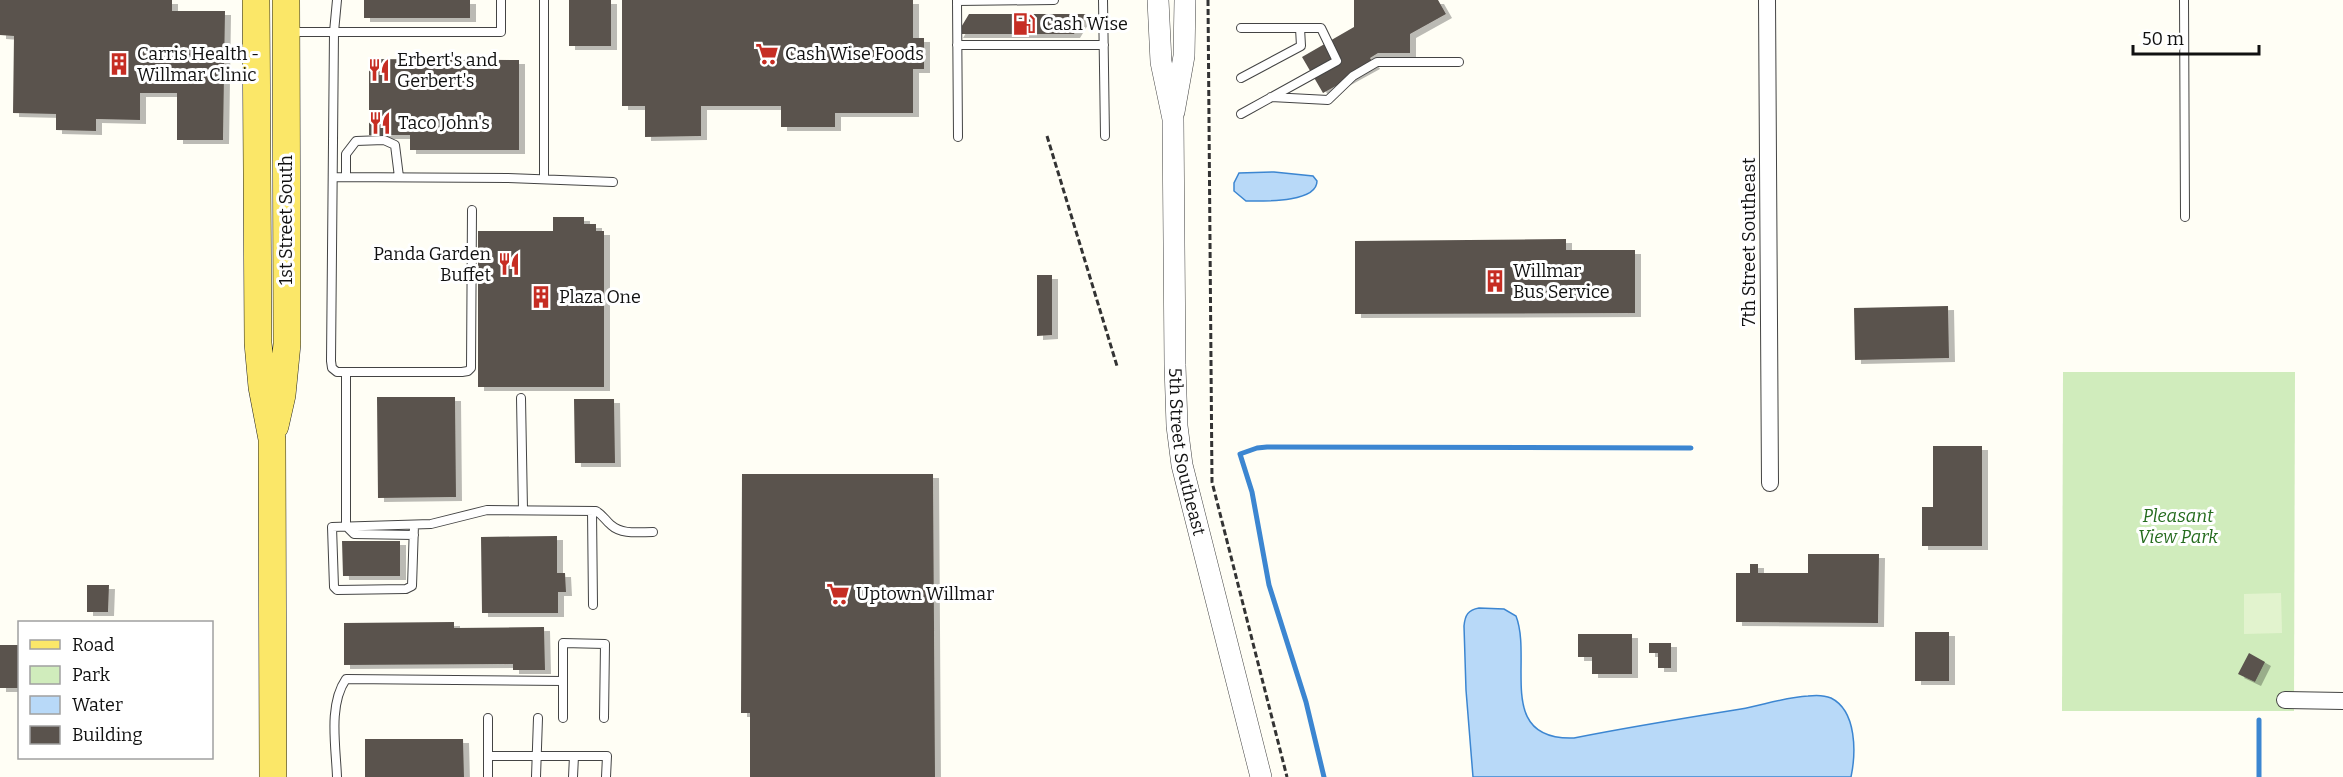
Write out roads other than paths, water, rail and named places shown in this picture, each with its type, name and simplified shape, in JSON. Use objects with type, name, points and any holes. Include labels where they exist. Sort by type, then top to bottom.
[{"type":"main road","name":"1st Street South","points":[[256,0],[258,343],[262,387],[272,439],[273,777]]},
{"type":"main road","name":"1st Street South","points":[[272,439],[282,394],[287,344],[286,0]]},
{"type":"street","name":"5th Street Southeast","points":[[1158,0],[1161,62],[1173,119]]},
{"type":"street","name":"5th Street Southeast","points":[[1185,0],[1184,56],[1173,119],[1178,437],[1182,465],[1261,777]]},
{"type":"street","name":"7th Street Southeast","points":[[1767,0],[1770,483]]},
{"type":"street","points":[[2285,700],[2343,701]]},
{"type":"lane","points":[[337,0],[334,32],[332,368],[337,372],[346,373],[462,372],[471,368],[472,210]]},
{"type":"lane","points":[[286,32],[501,32],[501,0]]},
{"type":"lane","points":[[544,0],[544,179]]},
{"type":"lane","points":[[958,137],[956,1],[1054,0]]},
{"type":"lane","points":[[1103,0],[1105,136]]},
{"type":"lane","points":[[2184,0],[2185,217]]},
{"type":"lane","points":[[1240,114],[1337,61],[1321,28],[1241,28]]},
{"type":"lane","points":[[1240,78],[1301,46],[1300,28]]},
{"type":"lane","points":[[957,45],[1104,45]]},
{"type":"lane","points":[[1271,97],[1328,100],[1353,76],[1377,62],[1459,62]]},
{"type":"lane","points":[[346,177],[346,154],[356,141],[384,140],[395,145],[399,177]]},
{"type":"lane","points":[[334,177],[613,182]]},
{"type":"lane","points":[[346,373],[346,526],[354,534],[414,535]]},
{"type":"lane","points":[[521,399],[523,510]]},
{"type":"lane","points":[[414,525],[412,586],[406,589],[337,590],[332,581],[332,527],[431,524],[488,510],[592,511],[603,515],[611,525],[621,530],[653,532]]},
{"type":"lane","points":[[592,511],[593,605]]},
{"type":"lane","points":[[563,718],[563,643],[605,644],[604,718]]},
{"type":"lane","points":[[337,777],[335,720],[338,690],[346,679],[563,681]]},
{"type":"lane","points":[[488,718],[488,777]]},
{"type":"lane","points":[[536,777],[538,718]]},
{"type":"lane","points":[[488,756],[607,756],[606,777]]},
{"type":"lane","points":[[573,756],[573,777]]},
{"type":"water","points":[[1274,172],[1313,176],[1317,181],[1315,188],[1299,197],[1264,201],[1246,201],[1234,191],[1234,183],[1239,173]]},
{"type":"water","points":[[1479,608],[1504,609],[1516,616],[1520,634],[1522,695],[1525,712],[1534,726],[1550,735],[1574,738],[1791,698],[1823,696],[1840,704],[1850,722],[1854,745],[1851,777],[1473,777],[1466,690],[1464,626],[1468,614]]},
{"type":"waterway","points":[[1324,777],[1306,702],[1269,585],[1252,492],[1240,454],[1267,447],[1691,448]]},
{"type":"waterway","points":[[2259,720],[2259,777]]},
{"type":"place","name":"Cash Wise","points":[[1024,24]]},
{"type":"place","name":"Cash Wise Foods","points":[[767,54]]},
{"type":"place","name":"Carris Health - Willmar Clinic","points":[[119,64]]},
{"type":"place","name":"Erbert's and Gerbert's","points":[[379,70]]},
{"type":"place","name":"Taco John's","points":[[380,123]]},
{"type":"place","name":"Panda Garden Buffet","points":[[509,264]]},
{"type":"place","name":"Willmar Bus Service","points":[[1495,281]]},
{"type":"place","name":"Plaza One","points":[[541,297]]},
{"type":"place","name":"Uptown Willmar","points":[[838,594]]},
{"type":"park label","name":"Pleasant View Park","points":[[2178,526]]}]
